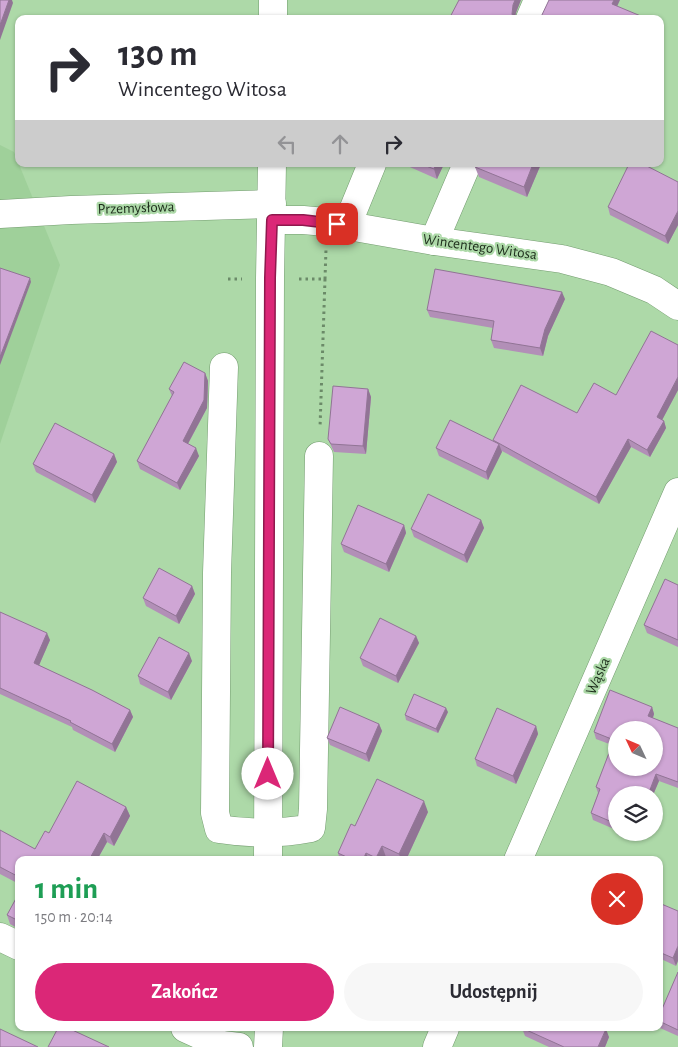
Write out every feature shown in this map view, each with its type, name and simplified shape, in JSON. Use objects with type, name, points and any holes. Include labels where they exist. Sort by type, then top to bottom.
[{"type":"street","points":[[273,0],[273,15]]},
{"type":"street","points":[[532,15],[538,0]]},
{"type":"street","points":[[268,847],[272,167]]},
{"type":"street","points":[[347,225],[371,167]]},
{"type":"street","points":[[434,241],[466,167]]},
{"type":"street","name":"Przemysłowa","points":[[0,214],[80,209],[272,212]]},
{"type":"street","name":"Wincentego Witosa","points":[[272,212],[303,220],[347,225],[434,241],[562,259],[611,272],[654,290],[678,306]]},
{"type":"street","points":[[224,368],[217,573],[215,813],[219,829],[238,832],[268,847]]},
{"type":"street","points":[[268,847],[291,832],[311,828],[313,809],[319,456]]},
{"type":"street","name":"Wąska","points":[[520,856],[678,492]]},
{"type":"street","points":[[0,937],[15,944]]},
{"type":"street","points":[[192,1031],[222,1045],[239,1047]]},
{"type":"street","points":[[268,1047],[269,1031]]},
{"type":"street","points":[[437,1047],[444,1031]]},
{"type":"path","points":[[228,279],[325,279],[319,456]]},
{"type":"shaded area","points":[[0,145],[14,152],[15,167],[20,167],[60,265],[0,444]]},
{"type":"building","points":[[0,0],[9,0],[0,25]]},
{"type":"building","points":[[459,0],[515,0],[512,15],[451,15]]},
{"type":"building","points":[[549,0],[614,0],[612,4],[638,15],[542,15]]},
{"type":"building","points":[[475,167],[532,167],[524,187]]},
{"type":"building","points":[[628,167],[649,167],[678,182],[678,211],[665,236],[608,207]]},
{"type":"building","points":[[0,268],[30,278],[0,357]]},
{"type":"building","points":[[435,269],[562,292],[545,329],[540,348],[491,340],[494,321],[427,310]]},
{"type":"building","points":[[651,331],[678,345],[678,377],[657,417],[664,421],[647,450],[628,439],[596,497],[493,440],[521,385],[577,413],[594,383],[616,395]]},
{"type":"building","points":[[184,362],[205,373],[204,400],[183,441],[196,448],[177,483],[137,461],[174,392],[169,389]]},
{"type":"building","points":[[333,386],[368,389],[363,446],[331,444],[328,439]]},
{"type":"building","points":[[450,420],[499,444],[486,472],[436,448]]},
{"type":"building","points":[[55,423],[114,454],[92,495],[33,464]]},
{"type":"building","points":[[428,494],[481,520],[464,555],[411,529]]},
{"type":"building","points":[[358,505],[404,525],[386,564],[341,544]]},
{"type":"building","points":[[159,568],[192,586],[176,616],[143,598]]},
{"type":"building","points":[[665,579],[678,585],[678,640],[644,625]]},
{"type":"building","points":[[0,612],[47,633],[34,663],[130,710],[112,744],[71,721],[0,688]]},
{"type":"building","points":[[380,618],[416,636],[396,676],[360,658]]},
{"type":"building","points":[[159,637],[189,653],[168,692],[138,676]]},
{"type":"building","points":[[610,690],[652,707],[648,716],[660,721],[608,721],[608,738],[594,732]]},
{"type":"building","points":[[414,694],[446,708],[436,729],[405,715]]},
{"type":"building","points":[[340,707],[379,724],[366,754],[327,738]]},
{"type":"building","points":[[497,708],[536,726],[513,776],[475,759]]},
{"type":"building","points":[[663,722],[678,728],[678,782],[662,776]]},
{"type":"building","points":[[608,756],[608,776],[655,776],[651,786],[608,786],[608,820],[591,813],[600,789],[596,787]]},
{"type":"building","points":[[377,779],[424,801],[399,854],[382,846],[377,856],[366,853],[365,856],[344,856],[338,853],[351,824],[355,826]]},
{"type":"building","points":[[77,781],[126,807],[110,837],[104,833],[91,856],[15,856],[15,875],[0,867],[0,830],[35,849],[45,831],[49,833]]},
{"type":"building","points":[[15,900],[15,919],[7,915]]},
{"type":"building","points":[[663,905],[678,911],[678,946],[673,958],[663,954]]},
{"type":"building","points":[[678,972],[678,1030],[663,1023],[663,1007]]},
{"type":"building","points":[[0,1029],[38,1047],[0,1047]]},
{"type":"building","points":[[56,1031],[74,1031],[109,1047],[48,1047]]},
{"type":"building","points":[[529,1031],[605,1031],[598,1047],[564,1047]]},
{"type":"route","points":[[268,774],[270,278],[272,220],[303,220],[337,224]]}]
